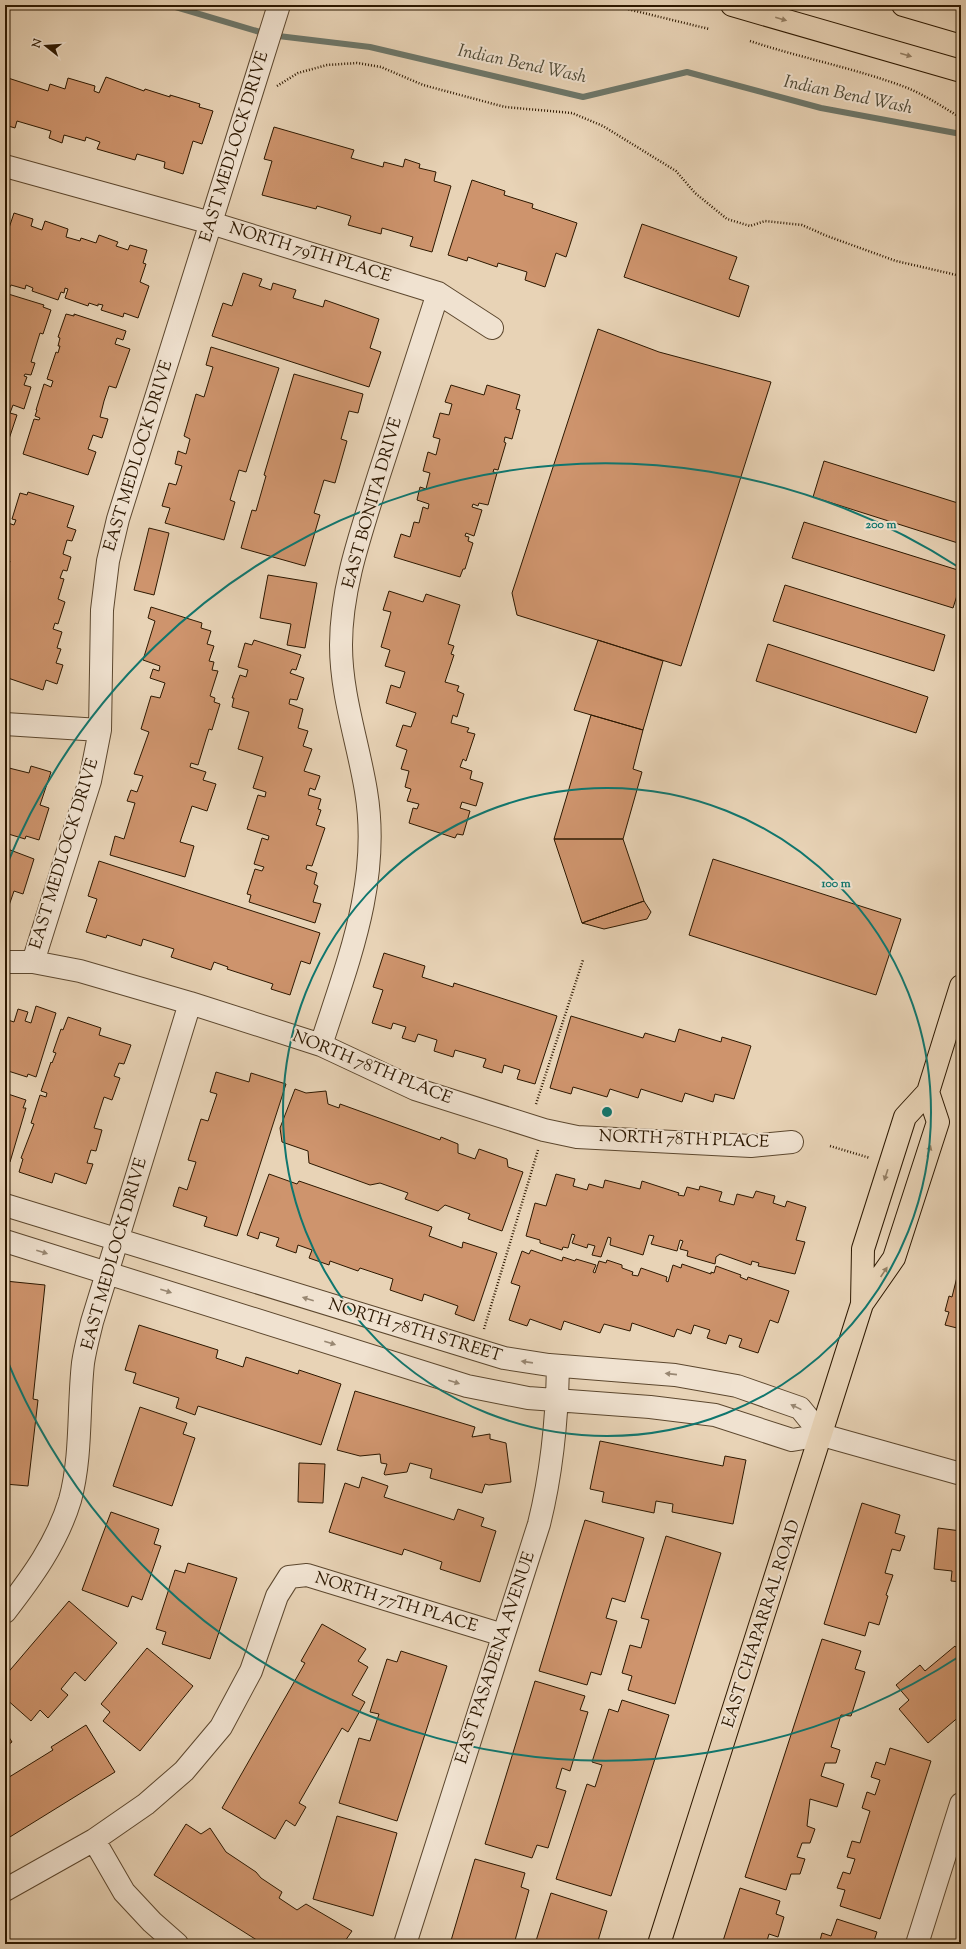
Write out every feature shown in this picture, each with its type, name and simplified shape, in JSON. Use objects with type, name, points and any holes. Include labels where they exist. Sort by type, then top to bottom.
[{"type":"main road","points":[[903,5],[961,22]]},
{"type":"main road","points":[[740,6],[961,71]]},
{"type":"main road","name":"EAST CHAPARRAL ROAD","points":[[659,1944],[822,1435],[862,1304],[863,1249],[906,1117],[928,1092],[961,986]]},
{"type":"main road","name":"EAST CHAPARRAL ROAD","points":[[862,1304],[894,1258],[938,1122],[928,1092]]},
{"type":"street","name":"EAST MEDLOCK DRIVE","points":[[33,962],[88,788],[100,730],[102,610],[110,554],[118,519],[279,5]]},
{"type":"street","name":"NORTH 79TH PLACE","points":[[5,166],[211,223],[438,293],[492,328]]},
{"type":"street","name":"EAST BONITA DRIVE","points":[[321,1045],[358,928],[369,875],[369,835],[366,791],[346,705],[341,645],[346,592],[357,544],[438,293]]},
{"type":"street","points":[[5,724],[100,730]]},
{"type":"street","name":"NORTH 78TH PLACE","points":[[5,962],[33,962],[80,971],[190,1003],[321,1045],[415,1089],[536,1128],[577,1137],[751,1146],[792,1142]]},
{"type":"street","name":"EAST MEDLOCK DRIVE","points":[[5,1612],[36,1572],[51,1546],[70,1499],[77,1457],[83,1363],[92,1322],[190,1003]]},
{"type":"street","name":"NORTH 78TH STREET","points":[[5,1205],[504,1358],[558,1366],[675,1375],[737,1386],[800,1408],[822,1435]]},
{"type":"street","points":[[5,1241],[467,1386],[528,1398],[650,1407],[715,1414],[792,1440],[822,1435],[961,1474]]},
{"type":"street","name":"EAST PASADENA AVENUE","points":[[405,1944],[502,1635],[539,1524],[547,1493],[552,1459],[558,1401],[558,1366]]},
{"type":"street","name":"NORTH 77TH PLACE","points":[[94,1840],[146,1804],[184,1771],[221,1726],[251,1671],[277,1596],[289,1577],[307,1575],[502,1635]]},
{"type":"street","points":[[917,1944],[961,1804]]},
{"type":"street","points":[[5,1890],[94,1840],[124,1892],[152,1922],[177,1944]]},
{"type":"path","points":[[610,5],[709,29]]},
{"type":"path","points":[[750,41],[788,54],[905,87],[929,98],[961,118]]},
{"type":"path","points":[[253,86],[273,88],[298,73],[327,65],[357,63],[381,67],[423,85],[505,107],[572,113],[603,126],[676,171],[695,193],[727,219],[750,226],[765,220],[802,225],[827,236],[896,261],[961,276]]},
{"type":"path","points":[[483,1330],[536,1128],[583,960]]},
{"type":"path","points":[[830,1146],[868,1158]]},
{"type":"building","points":[[5,77],[48,91],[50,84],[65,89],[68,78],[95,86],[94,91],[99,93],[106,77],[144,91],[145,89],[200,104],[199,107],[213,111],[202,144],[193,141],[183,174],[164,168],[165,162],[137,154],[135,160],[97,149],[100,142],[86,137],[85,141],[64,135],[62,143],[49,138],[51,131],[17,121],[15,128],[5,125]]},
{"type":"building","points":[[274,127],[354,150],[351,158],[383,167],[384,162],[403,167],[405,159],[420,164],[419,168],[436,172],[434,181],[451,186],[432,252],[410,246],[413,237],[382,228],[381,234],[348,225],[351,216],[317,206],[316,209],[262,195],[272,161],[264,159]]},
{"type":"building","points":[[472,180],[505,191],[504,195],[533,204],[532,208],[577,223],[566,257],[556,253],[545,287],[525,280],[527,272],[498,263],[497,267],[468,257],[467,261],[448,255]]},
{"type":"building","points":[[14,213],[33,219],[31,226],[42,230],[45,221],[68,229],[66,237],[80,241],[81,238],[96,243],[99,235],[118,242],[116,246],[128,250],[130,245],[147,250],[143,263],[146,264],[140,282],[149,286],[138,318],[124,313],[123,317],[101,310],[103,305],[98,304],[98,306],[89,303],[88,306],[65,298],[68,289],[65,288],[64,293],[61,292],[58,300],[32,291],[33,288],[26,285],[25,289],[11,285],[9,289],[5,287],[5,240]]},
{"type":"building","points":[[642,224],[737,257],[729,279],[749,286],[739,317],[624,277]]},
{"type":"building","points":[[243,273],[262,279],[259,286],[271,290],[273,283],[296,290],[293,298],[323,307],[325,300],[379,319],[370,348],[381,352],[369,387],[212,336],[223,303],[232,306]]},
{"type":"building","points":[[5,293],[44,305],[43,307],[51,310],[43,334],[40,333],[31,362],[35,363],[31,375],[25,374],[24,376],[27,377],[24,385],[31,387],[24,409],[13,405],[10,413],[17,415],[8,442],[5,441]]},
{"type":"building","points":[[66,314],[74,316],[74,314],[126,331],[123,340],[117,338],[115,344],[130,349],[116,388],[109,386],[104,401],[100,417],[108,419],[102,438],[93,435],[88,449],[96,452],[88,475],[23,454],[34,419],[39,420],[40,418],[35,416],[44,384],[51,387],[53,381],[47,379],[56,352],[58,353],[60,338],[58,337]]},
{"type":"building","points":[[598,329],[659,352],[771,382],[681,666],[517,615],[512,593]]},
{"type":"building","points":[[211,347],[279,368],[246,472],[239,470],[230,500],[235,502],[224,540],[165,523],[170,508],[162,506],[169,483],[176,485],[182,466],[175,464],[178,451],[186,454],[190,439],[184,436],[196,394],[204,397],[213,367],[206,365]]},
{"type":"building","points":[[294,374],[363,394],[358,413],[349,411],[341,439],[347,441],[335,483],[324,480],[314,513],[320,515],[305,566],[241,548],[252,510],[256,511],[266,476],[264,475]]},
{"type":"building","points":[[451,385],[484,395],[487,385],[520,395],[516,409],[520,410],[512,439],[505,437],[504,442],[506,443],[498,470],[494,469],[493,472],[497,473],[488,505],[479,503],[478,506],[473,504],[472,507],[482,510],[474,536],[466,533],[465,536],[469,537],[468,541],[473,543],[465,569],[463,569],[460,577],[394,557],[401,534],[410,537],[414,522],[419,523],[423,507],[428,509],[429,504],[417,500],[420,487],[426,489],[430,473],[423,471],[428,452],[436,455],[440,439],[433,437],[440,413],[449,415],[452,404],[445,402]]},
{"type":"building","points":[[824,461],[961,504],[961,544],[813,497]]},
{"type":"building","points":[[28,492],[74,506],[67,527],[76,530],[72,541],[67,540],[63,554],[71,557],[67,571],[63,570],[60,578],[64,579],[58,599],[65,602],[58,624],[55,623],[53,629],[62,632],[57,648],[61,649],[56,663],[63,665],[57,684],[46,680],[43,690],[5,677],[5,596],[8,597],[9,594],[5,593],[5,578],[10,561],[5,560],[5,533],[8,523],[14,525],[16,520],[12,519],[20,493],[27,495]]},
{"type":"building","points":[[804,522],[961,571],[961,583],[953,608],[792,558]]},
{"type":"building","points":[[149,528],[169,533],[154,595],[134,590]]},
{"type":"building","points":[[268,575],[317,583],[305,648],[287,645],[291,624],[260,618]]},
{"type":"building","points":[[785,585],[945,635],[934,671],[773,621]]},
{"type":"building","points":[[389,591],[423,602],[426,594],[460,605],[448,644],[454,646],[451,654],[454,655],[445,682],[459,686],[457,691],[464,694],[457,717],[453,715],[451,723],[469,728],[467,732],[475,734],[466,761],[463,759],[460,767],[472,771],[470,779],[483,783],[476,806],[462,802],[460,808],[470,811],[463,835],[457,834],[455,838],[409,823],[413,808],[417,809],[419,804],[407,801],[411,789],[405,787],[409,771],[401,769],[407,750],[396,746],[403,725],[411,727],[416,713],[386,703],[391,685],[400,688],[405,672],[385,666],[390,650],[381,647],[391,612],[383,610]]},
{"type":"building","points":[[151,607],[202,623],[201,628],[211,631],[207,644],[214,646],[209,661],[214,662],[212,670],[218,671],[210,696],[215,698],[214,702],[220,704],[212,730],[209,729],[198,765],[191,763],[190,767],[206,772],[203,780],[216,784],[207,811],[192,806],[180,842],[194,846],[185,877],[110,855],[115,836],[124,839],[135,803],[127,801],[131,790],[137,792],[143,776],[134,774],[149,732],[141,729],[151,696],[160,698],[165,683],[150,678],[153,669],[159,671],[160,666],[143,660],[155,621],[148,618]]},
{"type":"building","points":[[254,640],[301,655],[296,670],[292,669],[290,673],[304,678],[297,700],[290,699],[289,704],[303,709],[298,728],[308,731],[303,746],[312,749],[304,771],[320,776],[315,790],[310,788],[308,795],[321,799],[318,809],[321,810],[316,825],[325,828],[312,866],[307,865],[306,869],[317,873],[314,884],[318,886],[313,902],[321,904],[315,923],[249,902],[251,895],[247,894],[255,869],[262,871],[264,867],[254,864],[262,838],[268,840],[269,836],[247,829],[258,795],[265,797],[266,792],[253,788],[263,757],[238,749],[249,712],[232,707],[234,698],[232,698],[240,675],[246,677],[248,670],[238,667],[245,643],[252,645]]},
{"type":"building","points":[[598,640],[663,661],[643,730],[574,710]]},
{"type":"building","points":[[768,644],[928,697],[916,733],[756,681]]},
{"type":"building","points":[[591,715],[643,730],[633,769],[642,772],[623,839],[554,839]]},
{"type":"building","points":[[31,766],[51,772],[40,805],[49,808],[39,840],[26,836],[25,839],[5,833],[5,767],[29,773]]},
{"type":"building","points":[[554,839],[623,839],[644,901],[582,923]]},
{"type":"building","points":[[5,848],[34,859],[23,894],[14,891],[5,917]]},
{"type":"building","points":[[713,859],[901,919],[876,995],[689,935]]},
{"type":"building","points":[[99,861],[320,933],[310,964],[301,961],[290,995],[271,989],[273,984],[227,969],[228,967],[214,962],[211,970],[171,957],[174,949],[143,939],[141,946],[107,935],[106,938],[86,932],[97,899],[88,896]]},
{"type":"building","points":[[644,901],[651,912],[647,919],[604,929],[582,923]]},
{"type":"building","points":[[384,953],[425,966],[422,977],[453,987],[454,983],[557,1016],[535,1084],[517,1079],[520,1070],[504,1065],[502,1073],[483,1067],[486,1059],[455,1050],[453,1057],[434,1051],[437,1040],[418,1034],[415,1042],[402,1038],[406,1027],[393,1023],[391,1029],[372,1023],[383,990],[373,987]]},
{"type":"building","points":[[36,1006],[56,1013],[36,1077],[28,1074],[27,1077],[5,1070],[5,1019],[14,1022],[18,1009],[28,1012],[25,1021],[31,1023]]},
{"type":"building","points":[[571,1016],[643,1038],[645,1033],[675,1042],[679,1029],[721,1042],[722,1037],[751,1046],[734,1099],[715,1094],[713,1102],[685,1093],[682,1102],[641,1089],[638,1098],[610,1089],[607,1097],[573,1087],[571,1094],[550,1088]]},
{"type":"building","points":[[68,1017],[101,1028],[99,1035],[131,1045],[124,1064],[119,1063],[114,1076],[120,1078],[112,1100],[104,1097],[94,1128],[102,1130],[96,1151],[91,1150],[87,1163],[93,1164],[86,1184],[55,1173],[52,1183],[19,1172],[23,1159],[21,1158],[34,1124],[31,1123],[40,1095],[46,1097],[47,1093],[41,1091],[51,1062],[52,1063],[56,1053],[53,1052],[61,1029],[63,1030]]},
{"type":"building","points":[[216,1072],[249,1082],[251,1073],[286,1084],[237,1236],[204,1226],[207,1217],[173,1206],[179,1187],[187,1190],[196,1162],[188,1160],[201,1119],[208,1121],[217,1094],[210,1092]]},
{"type":"building","points":[[295,1089],[306,1093],[326,1091],[328,1104],[339,1108],[340,1104],[440,1140],[441,1137],[458,1144],[458,1153],[475,1159],[479,1149],[507,1159],[508,1167],[523,1172],[502,1231],[468,1219],[470,1214],[445,1205],[438,1211],[405,1199],[408,1193],[380,1183],[370,1185],[309,1163],[308,1151],[282,1142],[280,1128]]},
{"type":"building","points":[[5,1093],[26,1100],[23,1108],[26,1108],[10,1162],[5,1160]]},
{"type":"building","points":[[269,1174],[297,1184],[299,1181],[432,1227],[429,1236],[462,1248],[463,1242],[497,1253],[474,1321],[455,1314],[458,1306],[424,1294],[422,1301],[390,1290],[393,1279],[360,1268],[358,1271],[330,1261],[329,1265],[309,1258],[312,1250],[298,1245],[296,1253],[276,1246],[279,1238],[260,1232],[258,1239],[247,1235]]},
{"type":"building","points":[[556,1174],[575,1179],[573,1186],[587,1190],[589,1184],[603,1188],[605,1180],[640,1189],[642,1181],[684,1196],[687,1187],[699,1190],[700,1186],[722,1192],[719,1201],[734,1205],[737,1194],[753,1198],[756,1191],[775,1196],[773,1203],[785,1207],[787,1201],[806,1207],[796,1240],[805,1242],[795,1274],[758,1266],[759,1263],[752,1261],[751,1265],[720,1254],[716,1257],[715,1264],[687,1256],[688,1251],[680,1249],[683,1241],[680,1240],[677,1251],[651,1244],[654,1236],[649,1235],[643,1255],[610,1245],[611,1238],[608,1237],[601,1257],[592,1255],[595,1246],[588,1244],[587,1248],[572,1243],[575,1235],[572,1234],[568,1248],[563,1247],[562,1250],[540,1243],[540,1240],[526,1236],[535,1203],[546,1206]]},
{"type":"building","points":[[531,1250],[562,1261],[563,1257],[596,1265],[593,1272],[595,1273],[599,1261],[606,1263],[607,1260],[622,1265],[622,1268],[633,1272],[632,1275],[638,1276],[641,1268],[667,1277],[666,1281],[668,1282],[673,1265],[681,1268],[682,1264],[711,1274],[711,1272],[714,1273],[716,1266],[741,1275],[740,1277],[747,1280],[748,1277],[789,1291],[778,1323],[770,1320],[758,1353],[739,1347],[742,1339],[729,1335],[726,1344],[707,1338],[710,1330],[694,1325],[691,1334],[677,1329],[674,1337],[632,1323],[630,1331],[604,1324],[600,1333],[564,1321],[561,1330],[530,1319],[527,1326],[509,1320],[520,1286],[511,1283],[522,1251],[529,1254]]},
{"type":"building","points":[[961,1275],[961,1329],[945,1325],[949,1312],[945,1311],[949,1296],[952,1297],[957,1277]]},
{"type":"building","points":[[5,1281],[45,1285],[33,1399],[38,1400],[28,1486],[5,1484]]},
{"type":"building","points":[[139,1325],[218,1350],[216,1358],[243,1367],[246,1357],[298,1374],[299,1370],[341,1384],[321,1445],[198,1406],[195,1415],[176,1408],[179,1398],[133,1383],[136,1373],[125,1370]]},
{"type":"building","points":[[355,1391],[475,1427],[472,1437],[490,1434],[490,1439],[506,1443],[511,1482],[489,1485],[485,1484],[482,1493],[430,1478],[432,1469],[410,1463],[407,1472],[385,1475],[387,1464],[381,1463],[380,1454],[360,1456],[337,1450]]},
{"type":"building","points":[[140,1407],[187,1423],[183,1434],[195,1438],[172,1506],[113,1486]]},
{"type":"building","points":[[600,1441],[723,1466],[725,1456],[746,1460],[733,1524],[672,1512],[673,1504],[656,1501],[654,1513],[602,1502],[604,1492],[590,1489]]},
{"type":"building","points":[[299,1463],[325,1464],[323,1503],[298,1502]]},
{"type":"building","points":[[362,1477],[388,1486],[384,1497],[454,1520],[458,1509],[484,1518],[481,1526],[496,1531],[480,1582],[440,1569],[442,1562],[404,1549],[402,1555],[329,1532],[345,1483],[359,1488]]},
{"type":"building","points":[[862,1503],[900,1515],[895,1533],[905,1536],[900,1551],[892,1549],[885,1573],[893,1575],[886,1595],[888,1596],[879,1625],[869,1622],[865,1636],[824,1624]]},
{"type":"building","points":[[111,1512],[159,1529],[154,1544],[161,1546],[142,1600],[132,1596],[128,1607],[82,1590]]},
{"type":"building","points":[[585,1520],[644,1538],[625,1602],[612,1598],[606,1618],[617,1621],[601,1675],[591,1672],[587,1685],[539,1671]]},
{"type":"building","points":[[938,1528],[961,1531],[961,1582],[951,1581],[952,1571],[934,1569]]},
{"type":"building","points":[[666,1536],[721,1553],[675,1704],[628,1690],[632,1676],[622,1673],[630,1645],[641,1648],[649,1620],[641,1618]]},
{"type":"building","points":[[188,1563],[237,1578],[210,1659],[162,1644],[166,1632],[156,1629],[175,1570],[185,1573]]},
{"type":"building","points":[[69,1601],[117,1643],[85,1681],[75,1672],[61,1689],[68,1695],[48,1718],[40,1710],[31,1721],[5,1698],[5,1676]]},
{"type":"building","points":[[322,1624],[366,1649],[358,1661],[368,1667],[352,1695],[365,1702],[348,1732],[342,1728],[299,1803],[306,1807],[295,1826],[286,1820],[275,1839],[222,1808],[305,1663],[301,1661]]},
{"type":"building","points":[[822,1639],[861,1651],[855,1669],[865,1672],[851,1716],[841,1715],[831,1747],[840,1750],[836,1763],[825,1763],[821,1776],[844,1784],[837,1807],[810,1799],[807,1826],[815,1829],[810,1843],[802,1843],[797,1857],[805,1859],[800,1874],[791,1874],[786,1890],[745,1877]]},
{"type":"building","points":[[955,1646],[959,1651],[961,1649],[961,1715],[928,1743],[899,1709],[909,1700],[896,1685],[920,1665],[925,1671]]},
{"type":"building","points":[[147,1648],[193,1686],[140,1751],[103,1721],[110,1712],[101,1704]]},
{"type":"building","points":[[401,1651],[447,1666],[397,1821],[339,1803],[359,1738],[370,1741],[379,1714],[370,1712],[387,1659],[397,1662]]},
{"type":"building","points":[[535,1681],[585,1696],[580,1710],[588,1712],[570,1771],[562,1768],[556,1788],[566,1791],[548,1848],[537,1845],[532,1858],[485,1844]]},
{"type":"building","points":[[622,1700],[669,1715],[611,1896],[556,1879],[587,1784],[595,1787],[602,1765],[592,1762],[609,1709],[618,1712]]},
{"type":"building","points":[[86,1725],[115,1772],[5,1840],[5,1777],[6,1779],[53,1750],[51,1747]]},
{"type":"building","points":[[5,1731],[12,1742],[5,1747]]},
{"type":"building","points":[[890,1748],[931,1761],[880,1919],[840,1906],[845,1890],[837,1888],[843,1872],[850,1874],[855,1859],[847,1857],[852,1841],[860,1843],[870,1811],[862,1808],[867,1792],[875,1795],[880,1780],[871,1777],[876,1762],[885,1765]]},
{"type":"building","points":[[337,1816],[397,1833],[373,1916],[313,1899]]},
{"type":"building","points":[[186,1824],[201,1834],[210,1828],[226,1852],[282,1892],[279,1898],[297,1910],[306,1904],[352,1931],[345,1941],[350,1944],[263,1944],[154,1875]]},
{"type":"building","points":[[475,1859],[525,1873],[521,1887],[529,1890],[514,1944],[504,1942],[504,1944],[450,1944]]},
{"type":"building","points":[[740,1888],[780,1901],[776,1914],[784,1917],[778,1937],[769,1934],[766,1944],[722,1944]]},
{"type":"building","points":[[551,1893],[607,1911],[597,1944],[535,1944]]},
{"type":"building","points":[[837,1919],[877,1932],[873,1944],[819,1944],[822,1933],[831,1936]]},
{"type":"waterway","name":"Indian Bend Wash","points":[[169,5],[270,35],[370,47],[583,97],[687,72],[821,108],[961,134]]}]
